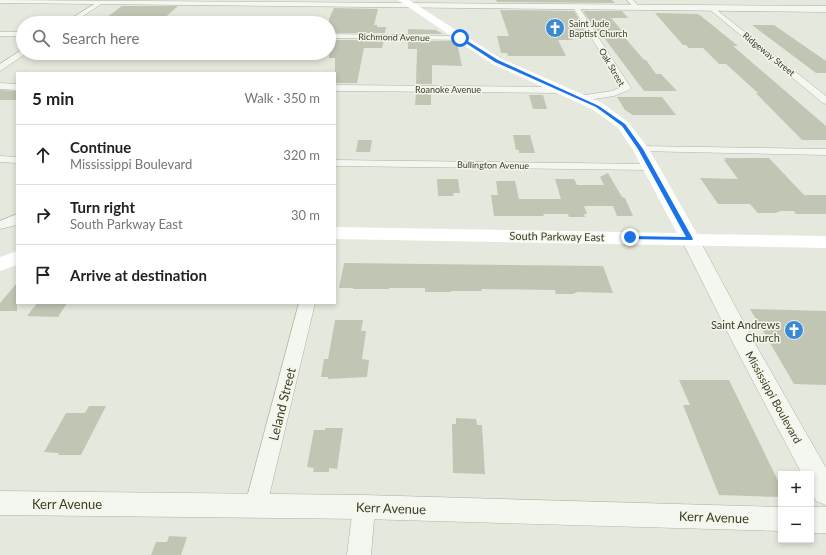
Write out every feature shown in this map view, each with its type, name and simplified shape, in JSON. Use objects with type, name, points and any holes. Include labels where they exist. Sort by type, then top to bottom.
[{"type":"main road","name":"Mississippi Boulevard","points":[[407,2],[496,61],[597,106],[623,125],[641,149],[690,239]]},
{"type":"main road","name":"South Parkway East","points":[[336,233],[826,242]]},
{"type":"main road","points":[[0,265],[16,258]]},
{"type":"street","points":[[630,0],[636,7]]},
{"type":"street","points":[[0,1],[407,2],[576,7],[826,9]]},
{"type":"street","points":[[79,16],[101,2]]},
{"type":"street","name":"Oak Street","points":[[576,7],[626,88],[614,93],[581,98]]},
{"type":"street","name":"Ridgeway Street","points":[[712,8],[826,101]]},
{"type":"street","points":[[0,34],[16,34]]},
{"type":"street","name":"Richmond Avenue","points":[[336,36],[460,38]]},
{"type":"street","points":[[0,68],[16,58]]},
{"type":"street","points":[[0,86],[16,86]]},
{"type":"street","name":"Roanoke Avenue","points":[[336,88],[561,90]]},
{"type":"street","points":[[641,149],[826,152]]},
{"type":"street","points":[[0,159],[16,160]]},
{"type":"street","name":"Bullington Avenue","points":[[336,163],[650,167]]},
{"type":"street","name":"Mississippi Boulevard","points":[[690,239],[746,347],[826,493]]},
{"type":"street","name":"Leland Street","points":[[256,505],[307,304]]},
{"type":"street","name":"Kerr Avenue","points":[[0,503],[364,507],[778,519]]},
{"type":"street","points":[[358,555],[364,507]]},
{"type":"street","points":[[814,520],[826,520]]},
{"type":"building","points":[[496,0],[612,0],[615,3],[497,2]]},
{"type":"building","points":[[122,6],[178,6],[167,16],[108,16]]},
{"type":"building","points":[[334,8],[378,9],[374,25],[377,25],[377,27],[386,27],[385,33],[336,33],[336,16],[330,16]]},
{"type":"building","points":[[500,10],[574,11],[588,35],[570,35],[573,40],[558,40],[566,56],[508,56],[507,53],[501,53],[497,36],[509,36]]},
{"type":"building","points":[[583,11],[622,11],[628,18],[611,18],[624,33],[621,33],[644,60],[646,60],[656,74],[661,74],[677,91],[644,91],[602,35],[599,35]]},
{"type":"building","points":[[655,13],[698,14],[701,16],[738,46],[733,46],[826,126],[826,140],[802,140],[756,93],[758,93],[726,64],[719,64],[703,48],[689,48],[686,45],[683,45]]},
{"type":"building","points":[[752,25],[774,25],[826,61],[826,73],[816,73]]},
{"type":"building","points":[[408,29],[436,30],[443,34],[408,34]]},
{"type":"building","points":[[336,40],[384,40],[382,48],[364,48],[357,83],[336,83]]},
{"type":"building","points":[[408,41],[454,41],[457,43],[462,66],[432,65],[432,83],[416,84],[417,49],[408,49]]},
{"type":"building","points":[[0,90],[16,91],[16,100],[0,100]]},
{"type":"building","points":[[416,93],[431,93],[431,105],[415,105]]},
{"type":"building","points":[[529,95],[543,95],[547,109],[533,109]]},
{"type":"building","points":[[617,97],[662,97],[676,115],[633,115],[625,110]]},
{"type":"building","points":[[513,135],[530,135],[535,153],[519,153],[519,150],[516,150]]},
{"type":"building","points":[[358,140],[372,140],[370,152],[356,152]]},
{"type":"building","points":[[724,158],[769,158],[804,195],[826,195],[826,214],[796,214],[794,211],[758,213],[750,204],[718,204],[700,178],[738,179]]},
{"type":"building","points":[[608,173],[622,197],[625,198],[633,216],[617,216],[613,206],[584,206],[587,214],[584,214],[585,217],[569,217],[568,214],[543,214],[544,216],[494,216],[491,195],[498,195],[496,181],[515,181],[519,199],[561,199],[555,179],[574,179],[577,185],[604,185],[600,177]]},
{"type":"building","points":[[437,179],[458,179],[460,193],[454,193],[453,196],[438,196]]},
{"type":"building","points":[[344,263],[603,266],[613,293],[579,292],[574,294],[556,294],[555,290],[481,289],[482,291],[425,292],[425,288],[339,288]]},
{"type":"building","points":[[16,284],[17,311],[0,311],[0,303]]},
{"type":"building","points":[[36,304],[66,304],[58,317],[27,316]]},
{"type":"building","name":"Saint Andrews Church","points":[[750,309],[826,311],[826,385],[794,384]]},
{"type":"building","points":[[335,320],[363,320],[361,331],[366,331],[362,359],[369,360],[367,377],[328,379],[328,377],[321,377],[324,359],[328,359]]},
{"type":"building","points":[[679,380],[729,380],[778,481],[778,497],[719,495],[683,405],[690,405]]},
{"type":"building","points":[[89,406],[106,406],[81,455],[58,455],[59,453],[44,452],[66,413],[85,413]]},
{"type":"building","points":[[456,418],[476,419],[477,425],[482,425],[485,474],[453,473],[452,424],[456,424]]},
{"type":"building","points":[[325,428],[343,428],[337,469],[329,468],[329,472],[313,472],[314,468],[307,467],[314,430],[325,430]]},
{"type":"building","points":[[169,536],[187,537],[181,555],[151,555],[156,542],[167,542]]},
{"type":"place","name":"Saint Jude Baptist Church","points":[[555,28]]},
{"type":"place","name":"Saint Andrews Church","points":[[794,330]]},
{"type":"route","points":[[460,38],[496,61],[597,106],[623,125],[641,149],[690,239],[630,237]]}]
